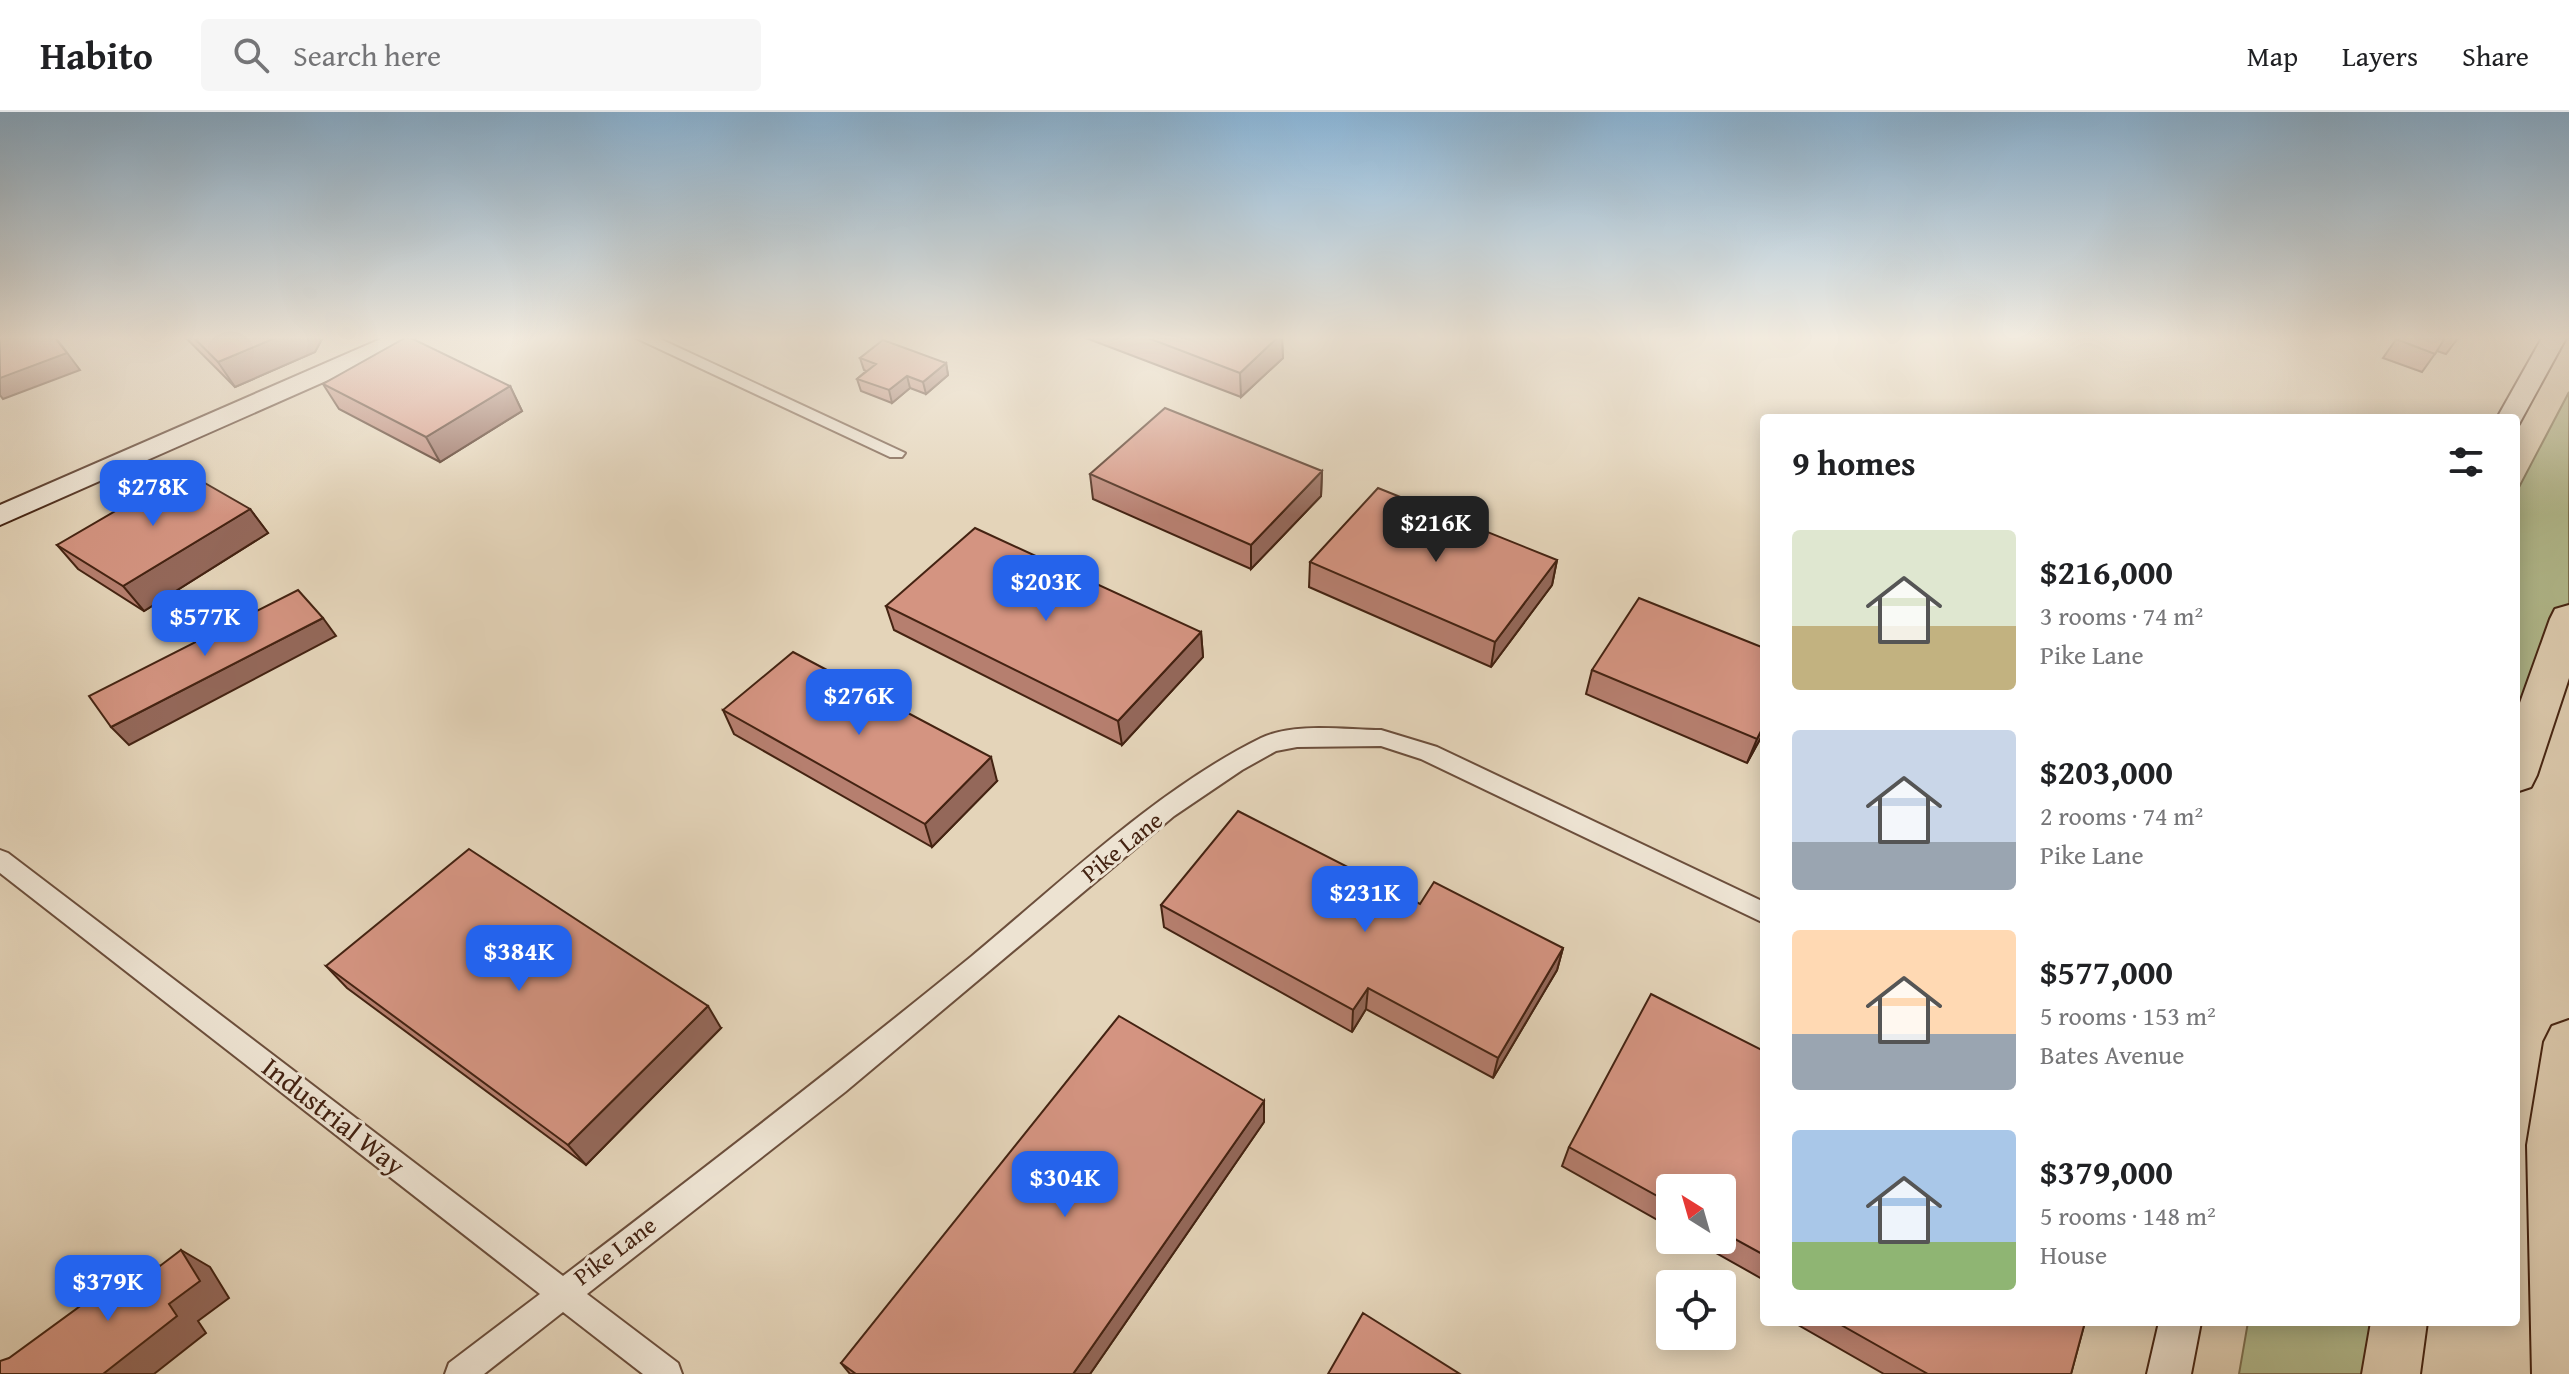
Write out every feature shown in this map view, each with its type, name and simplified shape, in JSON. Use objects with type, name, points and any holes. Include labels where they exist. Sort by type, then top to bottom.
[{"type":"highway","points":[[2520,763],[2569,619]]},
{"type":"highway","points":[[2564,1374],[2553,1145],[2569,1042]]},
{"type":"highway","points":[[2391,1374],[2398,1326]]},
{"type":"highway","points":[[2564,1374],[2569,1349]]},
{"type":"street","points":[[0,516],[265,397]]},
{"type":"street","points":[[773,397],[896,453]]},
{"type":"street","name":"Pike Lane","points":[[460,1374],[562,1292],[836,1083],[1166,810],[1271,743],[1297,739],[1381,738],[1429,753],[1760,911]]},
{"type":"street","name":"Industrial Way","points":[[0,860],[667,1374]]},
{"type":"street","points":[[2169,1374],[2179,1326]]},
{"type":"green space","points":[[2569,397],[2569,619],[2520,763],[2520,485]]},
{"type":"green space","points":[[2247,1326],[2398,1326],[2391,1374],[2239,1374]]},
{"type":"building","points":[[348,397],[492,397],[426,437]]},
{"type":"building","points":[[1165,408],[1322,471],[1251,545],[1090,474]]},
{"type":"building","points":[[184,471],[250,509],[123,586],[57,545]]},
{"type":"building","points":[[1378,488],[1557,560],[1495,642],[1310,562]]},
{"type":"building","points":[[975,528],[1201,632],[1118,721],[886,606]]},
{"type":"building","points":[[298,590],[323,618],[111,727],[89,696]]},
{"type":"building","points":[[1639,598],[1760,646],[1760,733],[1757,739],[1592,670]]},
{"type":"building","points":[[793,652],[991,757],[925,824],[723,710]]},
{"type":"building","points":[[1238,811],[1420,904],[1434,882],[1563,948],[1498,1058],[1368,988],[1353,1010],[1161,905]]},
{"type":"building","points":[[469,849],[708,1006],[568,1145],[326,966]]},
{"type":"building","points":[[1651,994],[1760,1049],[1760,1253],[1736,1240],[1736,1174],[1656,1174],[1656,1195],[1569,1147]]},
{"type":"building","points":[[1119,1016],[1264,1101],[1073,1374],[856,1374],[841,1363]]},
{"type":"building","points":[[181,1250],[200,1281],[169,1304],[177,1316],[103,1374],[0,1374],[0,1361],[9,1358],[146,1258],[156,1269]]},
{"type":"building","points":[[1363,1313],[1460,1374],[1328,1374]]},
{"type":"building","points":[[1843,1326],[2084,1326],[2071,1374],[1928,1374]]}]
